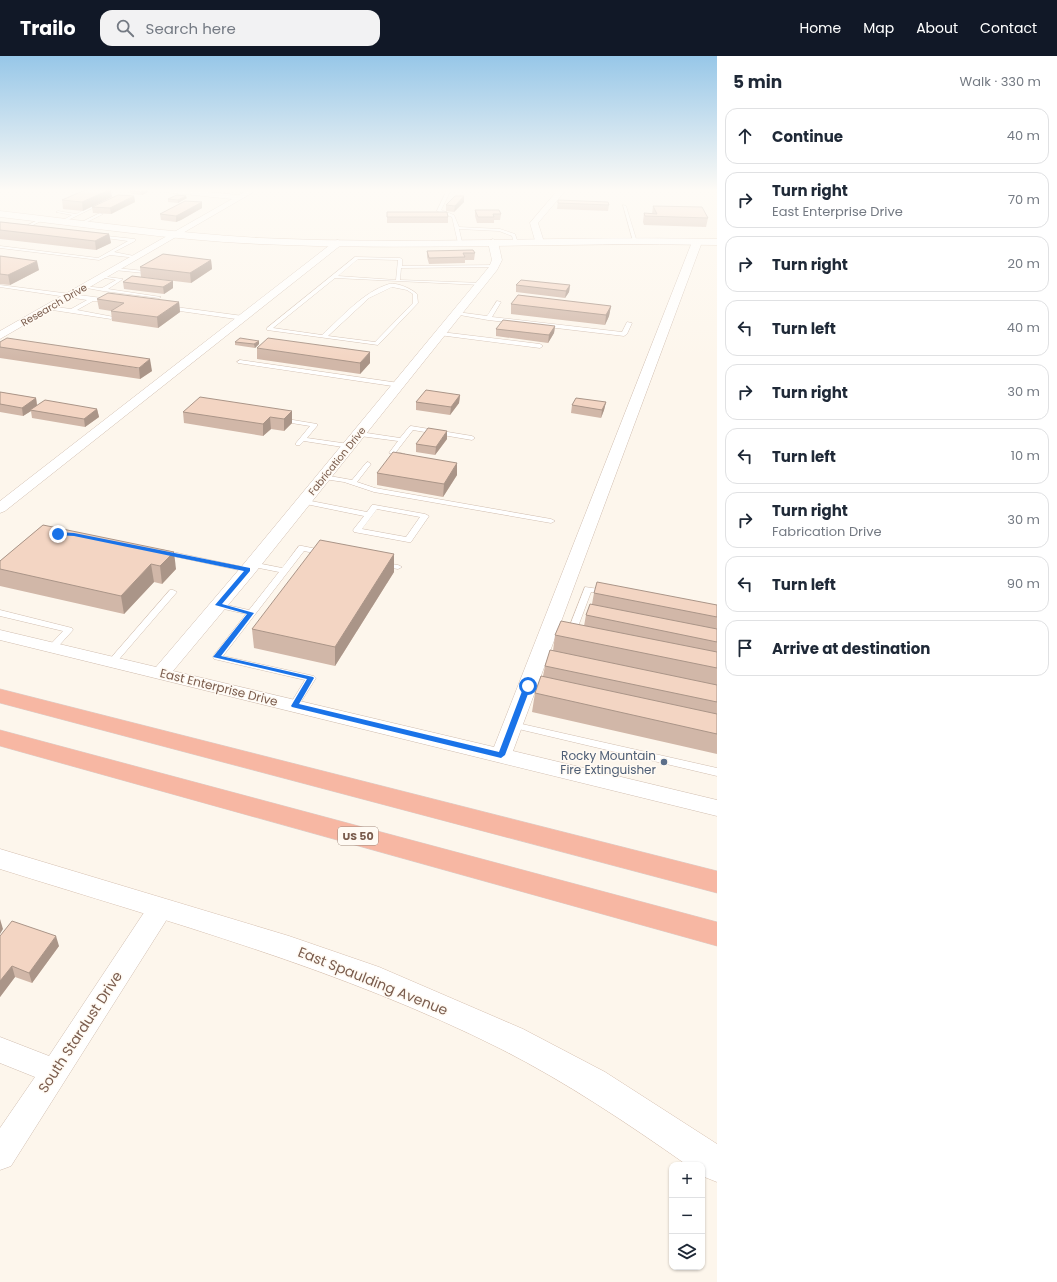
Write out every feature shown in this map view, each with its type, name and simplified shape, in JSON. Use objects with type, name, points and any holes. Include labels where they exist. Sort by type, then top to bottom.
[{"type":"highway","points":[[0,696],[717,882]]},
{"type":"highway","name":"US 50","points":[[0,738],[717,934]]},
{"type":"street","name":"Research Drive","points":[[0,336],[153,247]]},
{"type":"street","points":[[0,508],[333,247]]},
{"type":"street","points":[[495,247],[497,254],[496,266]]},
{"type":"street","points":[[501,755],[531,687],[695,247]]},
{"type":"street","name":"Fabrication Drive","points":[[161,673],[360,434],[496,266]]},
{"type":"street","name":"East Enterprise Drive","points":[[0,635],[717,808]]},
{"type":"street","name":"East Spaulding Avenue","points":[[0,859],[289,948],[368,976],[512,1039],[593,1083],[717,1165]]},
{"type":"street","name":"South Stardust Drive","points":[[0,1155],[160,909]]},
{"type":"street","points":[[0,1050],[54,1071]]},
{"type":"lane","points":[[2,247],[99,259],[120,247]]},
{"type":"lane","points":[[109,253],[137,256]]},
{"type":"lane","points":[[391,285],[409,289],[415,294],[416,303],[376,344],[269,329],[357,258],[400,259],[398,281]]},
{"type":"lane","points":[[399,267],[496,266]]},
{"type":"lane","points":[[116,269],[144,272]]},
{"type":"lane","points":[[102,277],[121,279],[103,290]]},
{"type":"lane","points":[[334,277],[481,284]]},
{"type":"lane","points":[[323,337],[367,297],[398,281]]},
{"type":"lane","points":[[0,286],[113,301]]},
{"type":"lane","points":[[83,287],[159,297]]},
{"type":"lane","points":[[72,311],[92,299]]},
{"type":"lane","points":[[488,318],[499,302]]},
{"type":"lane","points":[[159,307],[243,318]]},
{"type":"lane","points":[[48,308],[112,317]]},
{"type":"lane","points":[[457,314],[624,334],[629,323]]},
{"type":"lane","points":[[441,334],[540,346]]},
{"type":"lane","points":[[240,362],[399,385]]},
{"type":"lane","points":[[277,419],[314,425],[298,444]]},
{"type":"lane","points":[[413,456],[392,453],[411,428],[472,438]]},
{"type":"lane","points":[[360,434],[402,440]]},
{"type":"lane","points":[[303,439],[349,446]]},
{"type":"lane","points":[[353,483],[368,464]]},
{"type":"lane","points":[[324,477],[353,483],[374,490],[551,521]]},
{"type":"lane","points":[[304,501],[369,515]]},
{"type":"lane","points":[[375,507],[425,516],[408,540],[357,530],[369,515],[375,507]]},
{"type":"lane","points":[[294,706],[311,678],[217,657],[302,548],[332,554]]},
{"type":"lane","points":[[158,551],[250,567],[284,571]]},
{"type":"lane","points":[[376,563],[398,567]]},
{"type":"lane","points":[[579,635],[571,633],[583,613],[588,589],[618,594]]},
{"type":"lane","points":[[112,662],[173,592]]},
{"type":"lane","points":[[218,605],[251,613]]},
{"type":"lane","points":[[0,613],[69,630],[52,648]]},
{"type":"lane","points":[[513,725],[717,772]]},
{"type":"building","points":[[473,250],[475,253],[463,253],[465,257],[429,258],[427,251]]},
{"type":"building","points":[[163,254],[211,260],[190,273],[140,267]]},
{"type":"building","points":[[0,256],[37,261],[8,275],[0,274]]},
{"type":"building","points":[[132,276],[173,281],[163,287],[123,282]]},
{"type":"building","points":[[521,280],[570,285],[566,291],[516,285]]},
{"type":"building","points":[[108,293],[179,302],[157,317],[111,311],[124,303],[97,299]]},
{"type":"building","points":[[518,295],[611,306],[606,315],[511,304]]},
{"type":"building","points":[[503,320],[555,326],[549,335],[496,329]]},
{"type":"building","points":[[7,338],[150,359],[139,368],[0,347],[0,342]]},
{"type":"building","points":[[240,338],[259,341],[254,344],[235,342]]},
{"type":"building","points":[[268,338],[370,352],[360,363],[257,348]]},
{"type":"building","points":[[426,390],[460,395],[451,407],[416,402]]},
{"type":"building","points":[[0,392],[36,398],[22,408],[0,404]]},
{"type":"building","points":[[200,397],[292,411],[284,419],[270,417],[263,424],[183,412]]},
{"type":"building","points":[[576,398],[606,402],[602,410],[572,405]]},
{"type":"building","points":[[45,400],[97,409],[84,419],[30,410]]},
{"type":"building","points":[[428,428],[447,431],[436,447],[416,444]]},
{"type":"building","points":[[393,452],[457,463],[444,484],[377,473]]},
{"type":"building","points":[[43,525],[174,552],[160,566],[151,564],[121,596],[0,569],[0,561]]},
{"type":"building","points":[[320,540],[394,554],[335,647],[252,629]]},
{"type":"building","points":[[597,582],[717,605],[717,617],[594,593]]},
{"type":"building","points":[[590,604],[717,629],[717,642],[586,615]]},
{"type":"building","points":[[561,621],[717,652],[717,668],[555,635]]},
{"type":"building","points":[[550,650],[717,685],[717,702],[545,666]]},
{"type":"building","points":[[541,676],[717,714],[717,734],[535,693]]},
{"type":"building","points":[[12,921],[56,936],[29,973],[12,966],[0,981],[0,936]]},
{"type":"place","name":"Rocky Mountain Fire Extinguisher","points":[[664,762]]},
{"type":"route","points":[[58,534],[74,534],[248,570],[218,605],[251,613],[217,657],[311,678],[294,706],[501,755],[528,686]]}]
